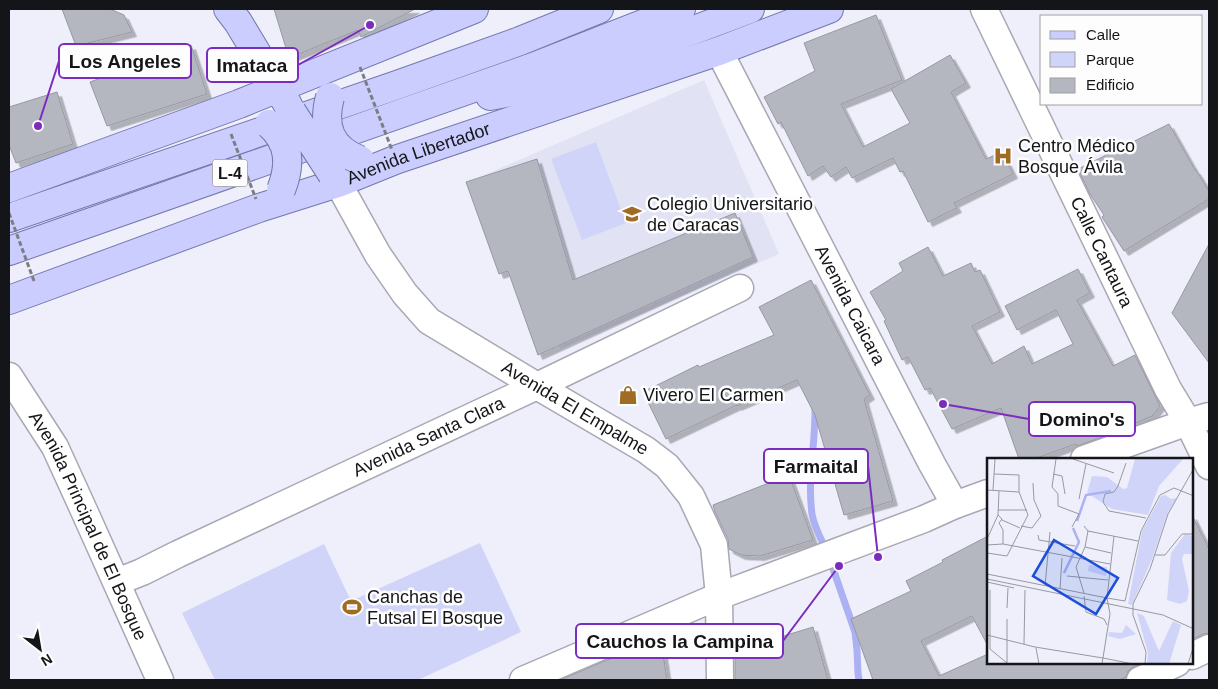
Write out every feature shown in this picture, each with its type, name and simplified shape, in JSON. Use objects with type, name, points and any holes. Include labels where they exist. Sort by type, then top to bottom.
[{"type":"main road","points":[[228,9],[238,22],[278,89],[281,118],[275,129],[287,150],[288,162],[286,179],[271,197]]},
{"type":"main road","name":"L-4","points":[[397,85],[563,9]]},
{"type":"main road","name":"L-4","points":[[9,218],[397,85],[520,41],[599,9]]},
{"type":"main road","name":"L-4","points":[[9,251],[533,67],[681,9]]},
{"type":"main road","name":"L-4","points":[[451,96],[493,96],[533,88],[569,77],[750,9]]},
{"type":"main road","name":"Avenida Libertador","points":[[9,300],[271,197],[335,178],[377,159],[719,51],[829,9]]},
{"type":"main road","points":[[9,188],[351,64],[468,10]]},
{"type":"main road","points":[[351,64],[330,97],[327,127],[337,146],[351,156],[377,159]]},
{"type":"main road","points":[[239,104],[281,118],[335,178]]},
{"type":"street","name":"Calle Cantaura","points":[[984,9],[1168,389],[1198,419],[1209,466]]},
{"type":"street","name":"Avenida Caicara","points":[[719,51],[955,505]]},
{"type":"street","name":"Avenida El Empalme","points":[[335,178],[378,255],[405,294],[429,321],[646,450],[667,466],[691,496],[714,545],[719,596],[720,680]]},
{"type":"street","name":"Avenida Santa Clara","points":[[117,582],[142,572],[740,288]]},
{"type":"street","name":"Avenida Principal de El Bosque","points":[[9,376],[54,447],[160,680]]},
{"type":"street","points":[[1087,458],[1198,419]]},
{"type":"street","points":[[524,680],[719,596],[987,493]]},
{"type":"street","points":[[1193,656],[1209,648]]},
{"type":"street","points":[[1140,680],[1175,664]]},
{"type":"path","points":[[351,64],[377,159]]},
{"type":"path","points":[[231,134],[271,197]]},
{"type":"path","points":[[9,213],[34,281]]},
{"type":"shaded area","name":"Colegio Universitario de Caracas","points":[[704,80],[779,254],[560,349],[484,175]]},
{"type":"green space","points":[[596,142],[626,223],[582,240],[551,159]]},
{"type":"green space","name":"Canchas de Futsal El Bosque","points":[[480,543],[521,632],[418,680],[215,680],[182,613],[324,544],[351,601]]},
{"type":"building","points":[[62,9],[110,9],[124,15],[132,32],[76,46]]},
{"type":"building","points":[[274,9],[415,9],[361,37],[358,30],[289,58]]},
{"type":"building","points":[[876,15],[902,80],[841,104],[863,147],[910,123],[891,89],[950,55],[966,83],[951,92],[986,159],[1002,152],[1013,174],[954,203],[957,208],[928,222],[903,171],[900,172],[893,158],[852,178],[846,167],[831,177],[823,166],[808,176],[781,122],[778,124],[764,97],[815,71],[804,43]]},
{"type":"building","points":[[191,45],[207,94],[107,126],[90,82]]},
{"type":"building","points":[[57,92],[73,144],[16,163],[9,145],[9,107]]},
{"type":"building","points":[[1169,124],[1209,191],[1209,199],[1124,251],[1102,217],[1104,215],[1090,194],[1078,169]]},
{"type":"building","points":[[537,159],[573,280],[735,213],[753,257],[538,355],[508,271],[499,274],[466,182]]},
{"type":"building","points":[[1209,244],[1209,363],[1172,313]]},
{"type":"building","points":[[928,247],[943,276],[971,263],[975,272],[980,270],[1000,312],[972,326],[992,364],[1024,346],[1032,364],[1073,344],[1056,310],[1017,330],[1005,306],[1078,269],[1090,293],[1077,300],[1113,366],[1135,355],[1160,406],[1152,416],[1116,432],[1037,458],[1019,458],[1001,408],[952,429],[930,388],[925,390],[908,357],[902,360],[884,321],[886,320],[870,292],[903,271],[899,263]]},
{"type":"building","points":[[811,280],[870,395],[864,399],[893,501],[844,515],[815,415],[797,380],[737,405],[666,439],[643,392],[698,365],[699,367],[774,335],[759,307]]},
{"type":"building","points":[[789,475],[813,540],[760,556],[741,555],[729,549],[728,539],[713,505]]},
{"type":"building","points":[[1193,517],[1209,549],[1209,633],[1193,639]]},
{"type":"building","points":[[987,537],[987,644],[972,616],[921,641],[939,676],[987,654],[987,664],[1140,664],[1128,671],[1126,677],[1119,680],[873,680],[851,619],[911,591],[906,581],[943,562],[942,560]]},
{"type":"building","points":[[813,627],[828,680],[735,680],[735,651]]},
{"type":"building","points":[[661,641],[667,680],[560,680],[607,660]]},
{"type":"waterway","points":[[815,406],[811,474],[812,514],[826,550]]},
{"type":"waterway","points":[[830,560],[855,632],[859,680]]},
{"type":"place","name":"Imataca","points":[[370,25]]},
{"type":"place","name":"Los Angeles","points":[[38,126]]},
{"type":"place","name":"Centro Médico Bosque Ávila","points":[[1003,156]]},
{"type":"place","name":"Colegio Universitario de Caracas","points":[[632,214]]},
{"type":"place","name":"Vivero El Carmen","points":[[628,395]]},
{"type":"place","name":"Domino's","points":[[943,404]]},
{"type":"place","name":"Farmaital","points":[[878,557]]},
{"type":"place","name":"Cauchos la Campina","points":[[839,566]]},
{"type":"place","name":"Canchas de Futsal El Bosque","points":[[352,607]]}]
